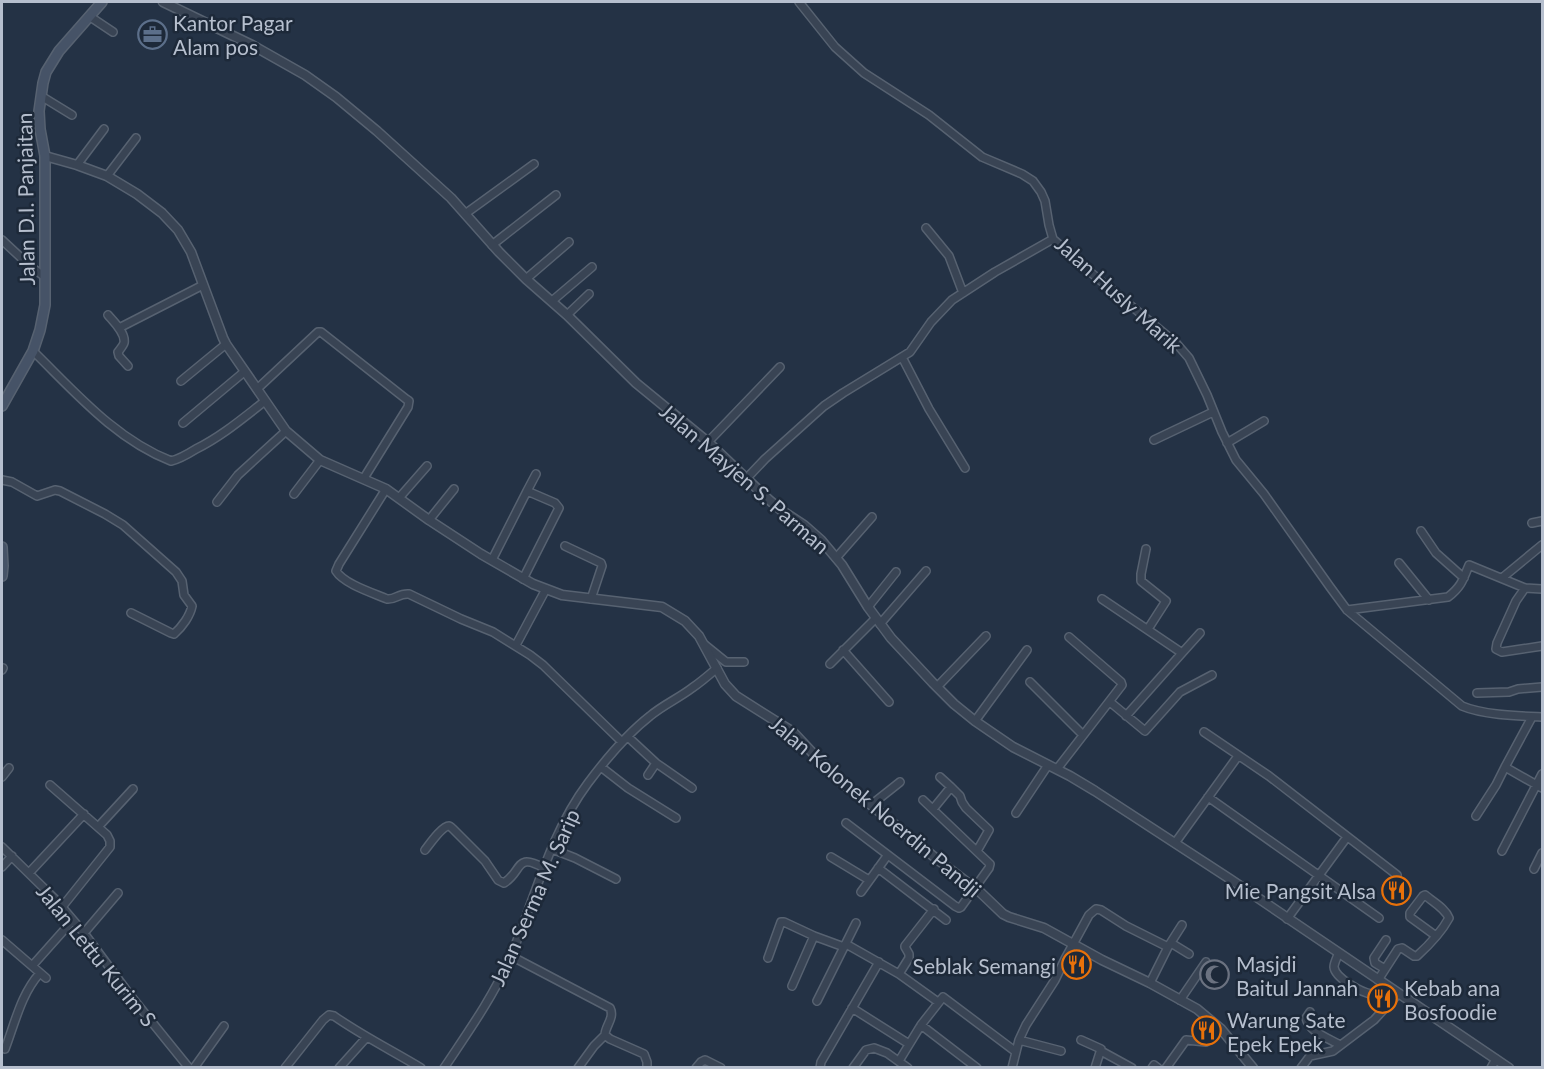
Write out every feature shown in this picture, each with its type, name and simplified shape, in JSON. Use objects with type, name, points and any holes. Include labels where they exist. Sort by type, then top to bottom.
[{"type":"main road","name":"Jalan D.I. Panjaitan","points":[[2,406],[33,351],[45,306],[45,156],[39,111],[46,72],[52,61],[102,2]]},
{"type":"main road","points":[[2,547],[2,576]]},
{"type":"street","name":"Jalan Mayjen S. Parman","points":[[163,2],[252,45],[305,75],[377,131],[431,179],[526,279],[567,315],[636,383],[708,442],[781,510],[813,532],[836,558],[878,621],[902,650],[937,687],[975,721],[1012,747],[1095,791],[1509,1068]]},
{"type":"street","name":"Jalan Husly Marik","points":[[799,2],[835,47],[864,73],[929,115],[982,157],[1033,181],[1045,201],[1053,238],[1082,266],[1183,350],[1195,368],[1236,460],[1347,610],[1462,706],[1495,714],[1542,717]]},
{"type":"street","points":[[89,16],[113,32]]},
{"type":"street","points":[[41,96],[72,115]]},
{"type":"street","points":[[77,165],[104,129]]},
{"type":"street","points":[[107,176],[136,138]]},
{"type":"street","name":"Jalan Kolonek Noerdin Pandji","points":[[45,156],[107,176],[137,194],[162,213],[178,230],[191,252],[226,344],[286,431],[320,460],[386,489],[429,520],[532,584],[562,595],[662,607],[685,621],[699,636],[725,684],[736,696],[793,732],[828,771],[986,897],[1002,914],[1044,928],[1180,1000],[1221,1029],[1253,1068]]},
{"type":"street","points":[[465,214],[534,164]]},
{"type":"street","points":[[492,245],[556,195]]},
{"type":"street","points":[[926,228],[949,256],[963,293]]},
{"type":"street","points":[[746,479],[824,406],[910,352],[939,312],[952,300],[1053,238]]},
{"type":"street","points":[[2,240],[45,277]]},
{"type":"street","points":[[526,279],[569,242]]},
{"type":"street","points":[[552,301],[592,267]]},
{"type":"street","points":[[118,328],[203,285]]},
{"type":"street","points":[[567,315],[589,294]]},
{"type":"street","points":[[108,315],[124,338],[124,343],[118,352],[128,366]]},
{"type":"street","points":[[257,389],[318,332],[321,332],[409,401],[408,407],[364,478]]},
{"type":"street","points":[[181,381],[226,344]]},
{"type":"street","points":[[33,351],[118,432],[145,450],[171,461],[209,443],[266,401]]},
{"type":"street","points":[[902,357],[929,409],[966,468]]},
{"type":"street","points":[[708,442],[780,367]]},
{"type":"street","points":[[183,423],[244,372]]},
{"type":"street","points":[[1154,440],[1213,412]]},
{"type":"street","points":[[1227,443],[1264,421]]},
{"type":"street","points":[[217,502],[238,475],[286,431]]},
{"type":"street","points":[[294,495],[320,460]]},
{"type":"street","points":[[399,498],[427,466]]},
{"type":"street","points":[[492,560],[536,474]]},
{"type":"street","points":[[2,480],[12,482],[37,496],[60,490],[114,519],[176,572],[182,581],[184,595],[192,606],[189,614],[174,634],[130,613]]},
{"type":"street","points":[[386,489],[339,564],[336,571],[344,580],[387,600],[403,593],[409,594],[493,632],[516,645],[543,665],[625,740],[693,788]]},
{"type":"street","points":[[429,520],[454,489]]},
{"type":"street","points":[[524,579],[559,508],[555,503],[527,491]]},
{"type":"street","points":[[836,558],[872,517]]},
{"type":"street","points":[[1532,523],[1542,521]]},
{"type":"street","points":[[1421,531],[1436,553],[1464,578]]},
{"type":"street","points":[[1503,578],[1542,545]]},
{"type":"street","points":[[565,546],[601,563],[591,599]]},
{"type":"street","points":[[1146,549],[1140,574],[1141,581],[1166,601],[1148,629]]},
{"type":"street","points":[[1347,610],[1448,597],[1458,590],[1471,562],[1525,588],[1542,589]]},
{"type":"street","points":[[1399,563],[1429,600]]},
{"type":"street","points":[[830,664],[878,621],[926,571]]},
{"type":"street","points":[[868,607],[896,572]]},
{"type":"street","points":[[1525,588],[1516,601],[1496,649],[1502,652],[1542,646]]},
{"type":"street","points":[[516,645],[546,589]]},
{"type":"street","points":[[1102,599],[1182,653]]},
{"type":"street","points":[[1126,716],[1200,633]]},
{"type":"street","points":[[937,687],[986,636]]},
{"type":"street","points":[[1016,813],[1122,687],[1122,683],[1069,637]]},
{"type":"street","points":[[703,643],[726,662],[744,662]]},
{"type":"street","points":[[843,650],[889,702]]},
{"type":"street","points":[[975,721],[1027,650]]},
{"type":"street","name":"Jalan Serma M. Sarip","points":[[444,1068],[489,999],[511,956],[552,849],[567,816],[588,783],[625,740],[651,715],[717,668]]},
{"type":"street","points":[[1110,702],[1145,731],[1180,692],[1212,675]]},
{"type":"street","points":[[1030,682],[1083,735]]},
{"type":"street","points":[[1477,693],[1509,692],[1542,687]]},
{"type":"street","points":[[1476,816],[1496,785],[1532,717]]},
{"type":"street","points":[[1204,732],[1269,776],[1397,875]]},
{"type":"street","points":[[1175,843],[1238,756]]},
{"type":"street","points":[[648,775],[656,763]]},
{"type":"street","points":[[601,767],[628,788],[676,818]]},
{"type":"street","points":[[1505,767],[1540,787]]},
{"type":"street","points":[[2,777],[9,768]]},
{"type":"street","points":[[1502,851],[1540,787],[1542,774]]},
{"type":"street","points":[[940,777],[960,796],[966,808],[989,830],[976,850]]},
{"type":"street","points":[[871,805],[900,782]]},
{"type":"street","points":[[50,785],[107,835],[110,841],[110,847],[62,907]]},
{"type":"street","points":[[933,809],[951,787]]},
{"type":"street","points":[[98,827],[133,789]]},
{"type":"street","points":[[1208,797],[1379,918]]},
{"type":"street","points":[[846,823],[959,908],[964,906],[990,864],[923,800]]},
{"type":"street","points":[[29,873],[84,814]]},
{"type":"street","points":[[425,850],[445,826],[449,826],[485,861],[498,880],[504,883],[525,862],[534,862],[544,868]]},
{"type":"street","points":[[1287,919],[1347,837]]},
{"type":"street","name":"Jalan Lettu Kurim S","points":[[2,847],[62,907],[189,1068]]},
{"type":"street","points":[[552,849],[616,879]]},
{"type":"street","points":[[1534,869],[1542,852]]},
{"type":"street","points":[[2,867],[12,856]]},
{"type":"street","points":[[861,892],[887,856]]},
{"type":"street","points":[[831,857],[869,880]]},
{"type":"street","points":[[878,868],[946,920]]},
{"type":"street","points":[[84,933],[118,892]]},
{"type":"street","points":[[1378,980],[1398,949],[1402,948],[1417,956],[1436,936],[1449,918],[1443,910],[1424,896],[1409,915],[1436,936]]},
{"type":"street","points":[[1012,1068],[1019,1040],[1026,1025],[1055,980],[1089,915],[1096,909],[1098,908],[1126,926],[1189,954]]},
{"type":"street","points":[[899,974],[909,958],[905,946],[934,909]]},
{"type":"street","points":[[32,966],[73,920]]},
{"type":"street","points":[[768,958],[781,922],[784,921],[814,936],[845,945],[879,962],[938,1002]]},
{"type":"street","points":[[817,1001],[856,923]]},
{"type":"street","points":[[1150,983],[1182,925]]},
{"type":"street","points":[[792,986],[814,936]]},
{"type":"street","points":[[2,940],[43,975],[33,981],[21,1003],[5,1049]]},
{"type":"street","points":[[1385,969],[1375,963],[1374,958],[1386,940]]},
{"type":"street","points":[[1338,954],[1334,970],[1338,976],[1352,986],[1374,995],[1382,994],[1390,988]]},
{"type":"street","points":[[511,956],[610,1008],[612,1015],[605,1035],[578,1068]]},
{"type":"street","points":[[820,1068],[821,1062],[879,962]]},
{"type":"street","points":[[1180,1000],[1206,962]]},
{"type":"street","points":[[1305,1062],[1332,1051],[1374,1020],[1398,994]]},
{"type":"street","points":[[899,1061],[921,1025],[943,997],[1016,1052]]},
{"type":"street","points":[[852,1008],[909,1044]]},
{"type":"street","points":[[1310,1012],[1306,1018],[1311,1028],[1340,1044]]},
{"type":"street","points":[[285,1068],[329,1015],[420,1068]]},
{"type":"street","points":[[921,1025],[977,1068]]},
{"type":"street","points":[[194,1068],[224,1026]]},
{"type":"street","points":[[1166,1068],[1186,1040],[1206,1042],[1221,1029]]},
{"type":"street","points":[[605,1035],[644,1054],[647,1068]]},
{"type":"street","points":[[339,1068],[366,1038]]},
{"type":"street","points":[[1019,1040],[1061,1051]]},
{"type":"street","points":[[1081,1040],[1132,1068]]},
{"type":"street","points":[[853,1068],[870,1048],[880,1051],[908,1068]]},
{"type":"street","points":[[1095,1068],[1101,1051]]},
{"type":"street","points":[[1491,1068],[1496,1059]]},
{"type":"street","points":[[696,1068],[705,1060],[721,1068]]},
{"type":"street","points":[[1152,1068],[1154,1065],[1158,1068]]},
{"type":"place","name":"Kantor Pagar Alam pos","points":[[152,34]]},
{"type":"place","name":"Mie Pangsit Alsa","points":[[1397,890]]},
{"type":"place","name":"Seblak Semangi","points":[[1077,965]]},
{"type":"place","name":"Masjdi Baitul Jannah","points":[[1215,975]]},
{"type":"place","name":"Kebab ana Bosfoodie","points":[[1383,999]]},
{"type":"place","name":"Warung Sate Epek Epek","points":[[1206,1031]]}]
